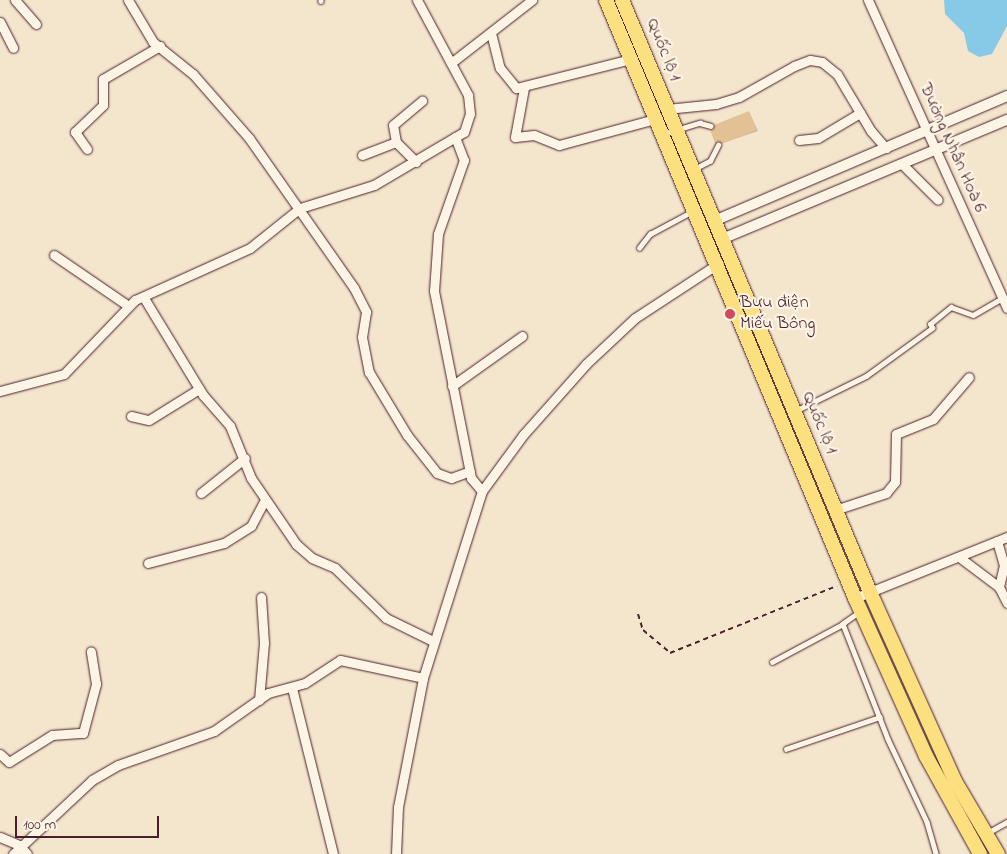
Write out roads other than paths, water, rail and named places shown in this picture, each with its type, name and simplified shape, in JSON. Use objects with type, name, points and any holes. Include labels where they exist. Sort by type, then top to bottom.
[{"type":"highway","name":"Quốc lộ 1","points":[[606,0],[858,604],[926,756],[980,854]]},
{"type":"highway","name":"Quốc lộ 1","points":[[622,0],[870,592],[955,781],[998,854]]},
{"type":"street","points":[[15,0],[36,24]]},
{"type":"street","points":[[128,0],[160,46],[193,74],[249,138],[300,208],[358,296],[366,312],[362,337],[369,372],[407,435],[437,472],[451,478],[470,471]]},
{"type":"street","points":[[0,391],[64,374],[127,305],[250,248],[300,208],[374,185],[464,132],[470,114],[468,95],[417,0]]},
{"type":"street","points":[[451,63],[532,0]]},
{"type":"street","name":"Đường Nhân Hoà 6","points":[[868,0],[1003,294],[1007,308]]},
{"type":"street","points":[[0,22],[12,48]]},
{"type":"street","points":[[491,33],[509,83],[524,88],[630,59]]},
{"type":"street","points":[[87,149],[74,132],[103,105],[103,79],[160,46]]},
{"type":"street","points":[[667,109],[716,104],[739,97],[810,60],[822,62],[837,74],[860,113],[886,148]]},
{"type":"street","points":[[524,88],[515,137],[534,135],[559,145],[656,119]]},
{"type":"street","points":[[714,221],[1007,96]]},
{"type":"street","points":[[416,162],[396,142],[393,125],[422,101]]},
{"type":"street","points":[[799,140],[818,138],[860,113]]},
{"type":"street","points":[[722,239],[1007,120]]},
{"type":"street","points":[[456,137],[464,160],[434,256],[434,291],[470,471],[482,491]]},
{"type":"street","points":[[362,155],[396,142]]},
{"type":"street","points":[[903,165],[938,200]]},
{"type":"street","points":[[54,255],[127,305]]},
{"type":"street","points":[[396,854],[398,807],[422,678],[482,491],[523,435],[586,364],[635,318],[716,264],[730,260]]},
{"type":"street","points":[[144,298],[200,389],[230,426],[265,500],[312,558],[336,568],[386,618],[433,641]]},
{"type":"street","points":[[452,386],[522,336]]},
{"type":"street","points":[[835,510],[886,493],[894,482],[896,434],[933,419],[969,377]]},
{"type":"street","points":[[131,416],[149,420],[200,389]]},
{"type":"street","points":[[201,493],[245,458]]},
{"type":"street","points":[[148,562],[224,543],[251,526],[265,500]]},
{"type":"street","points":[[858,604],[870,592],[1007,537]]},
{"type":"street","points":[[997,541],[1004,565],[999,587]]},
{"type":"street","points":[[959,556],[999,587],[1007,603]]},
{"type":"street","points":[[259,700],[264,643],[261,597]]},
{"type":"street","points":[[0,754],[9,762],[52,736],[83,733],[96,684],[91,650]]},
{"type":"street","points":[[13,854],[19,845],[92,780],[118,765],[214,731],[259,700],[292,688],[340,660],[422,678]]},
{"type":"street","points":[[292,688],[333,854]]},
{"type":"street","points":[[0,837],[19,845],[26,854]]},
{"type":"lane","points":[[662,135],[700,123],[711,126]]},
{"type":"lane","points":[[692,170],[710,161],[718,145]]},
{"type":"lane","points":[[639,248],[650,234],[694,211]]},
{"type":"lane","points":[[794,412],[866,376],[932,328],[930,324],[951,307],[973,315],[1003,294]]},
{"type":"lane","points":[[772,662],[844,624],[858,604]]},
{"type":"lane","points":[[844,624],[880,717],[927,822],[936,854]]},
{"type":"lane","points":[[786,748],[880,717]]},
{"type":"lane","points":[[985,834],[1007,822]]},
{"type":"water","points":[[944,0],[1007,0],[1007,26],[992,54],[979,57],[968,51],[964,33],[945,14]]},
{"type":"place","name":"Bưu điện Miếu Bông","points":[[730,314]]}]
